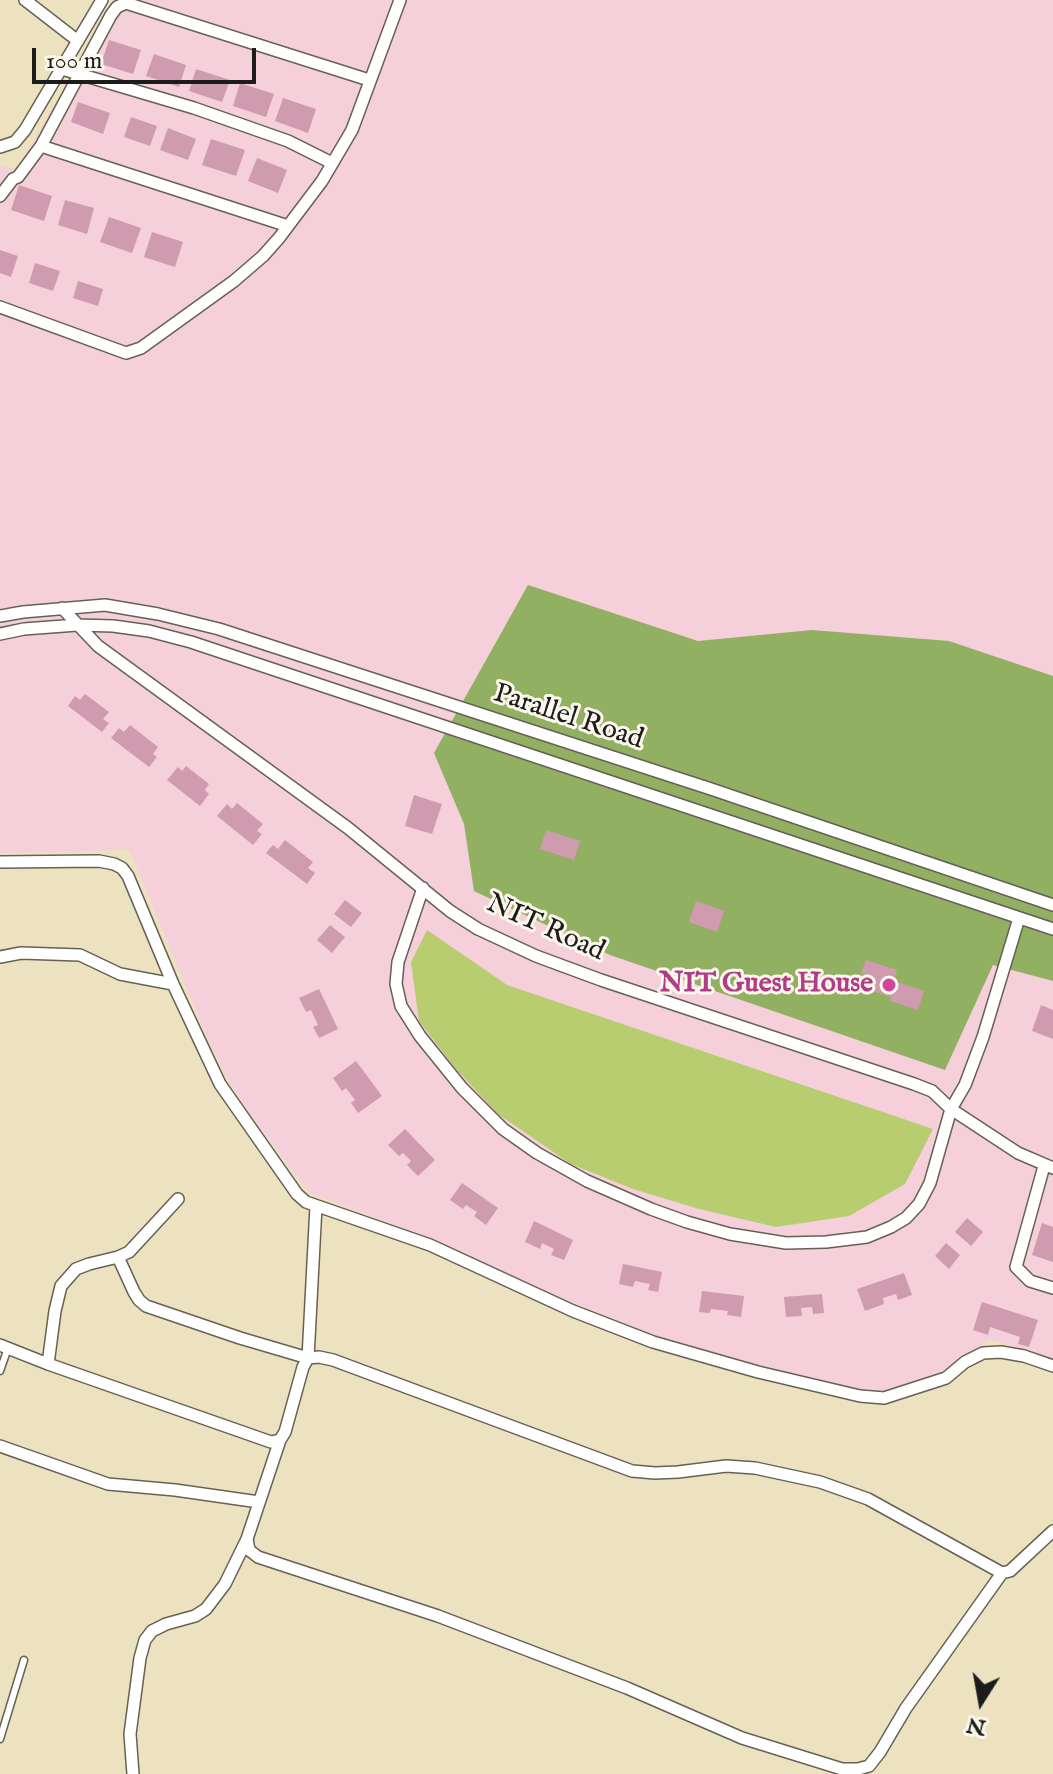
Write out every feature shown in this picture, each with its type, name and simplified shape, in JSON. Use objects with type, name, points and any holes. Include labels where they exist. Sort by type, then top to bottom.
[{"type":"street","points":[[25,0],[78,41]]},
{"type":"street","points":[[0,147],[15,142],[25,130],[102,0]]},
{"type":"street","points":[[0,307],[126,353],[141,348],[234,281],[263,256],[322,181],[352,130],[400,0]]},
{"type":"street","points":[[0,196],[41,146],[111,15],[117,7],[126,3],[369,80]]},
{"type":"street","points":[[62,69],[194,108],[288,141],[332,163]]},
{"type":"street","points":[[41,146],[288,226]]},
{"type":"street","name":"Parallel Road","points":[[62,608],[105,605],[219,629],[711,789],[1053,905]]},
{"type":"street","points":[[0,616],[62,608]]},
{"type":"street","name":"NIT Road","points":[[62,608],[98,646],[348,828],[450,911],[478,929],[536,956],[601,980],[932,1091],[951,1109],[1018,1153],[1048,1167]]},
{"type":"street","points":[[0,634],[77,625]]},
{"type":"street","name":"Parallel Road","points":[[77,625],[149,631],[191,642],[1053,929]]},
{"type":"street","points":[[0,862],[99,861],[122,868],[139,899],[173,984],[220,1084],[297,1194],[306,1202],[430,1245],[573,1311],[653,1342],[758,1372],[860,1396],[884,1398],[946,1378],[965,1362],[983,1353],[1024,1356],[1053,1366]]},
{"type":"street","points":[[423,888],[398,962],[396,984],[401,1006],[420,1036],[462,1088],[503,1129],[537,1153],[587,1181],[651,1209],[730,1234],[786,1243],[867,1237],[906,1218],[919,1204],[930,1183],[951,1109],[965,1085],[983,1037],[1019,918]]},
{"type":"street","points":[[0,957],[21,953],[80,955],[120,974],[173,984]]},
{"type":"street","points":[[1048,1167],[1016,1267],[1030,1281],[1053,1288]]},
{"type":"street","points":[[48,1364],[61,1286],[76,1269],[129,1252],[178,1199]]},
{"type":"street","points":[[133,1774],[130,1734],[145,1640],[152,1631],[206,1609],[225,1584],[247,1539],[285,1432],[308,1358],[316,1206]]},
{"type":"street","points":[[118,1257],[134,1292],[146,1306],[308,1358],[333,1360],[632,1471],[678,1472],[726,1466],[755,1468],[820,1482],[868,1499],[1002,1573]]},
{"type":"street","points":[[4,1346],[260,1439],[271,1442],[280,1440]]},
{"type":"street","points":[[0,1446],[108,1484],[259,1502]]},
{"type":"street","points":[[247,1539],[249,1550],[258,1557],[438,1616],[627,1688],[742,1738],[842,1769],[858,1769],[869,1766],[880,1752],[906,1708],[1002,1573],[1010,1571],[1053,1531]]},
{"type":"lane","points":[[0,1371],[4,1346]]},
{"type":"lane","points":[[0,1739],[24,1660]]},
{"type":"shaded area","points":[[116,0],[1053,0],[1053,1359],[989,1339],[942,1375],[878,1392],[846,1388],[697,1349],[649,1333],[524,1283],[446,1244],[310,1193],[227,1079],[129,850],[0,853],[0,166],[17,169]]},
{"type":"green space","points":[[528,585],[698,641],[812,630],[949,641],[1053,676],[1053,981],[993,965],[945,1070],[610,955],[474,891],[464,824],[434,753]]},
{"type":"green space","points":[[427,930],[507,985],[933,1129],[905,1184],[849,1216],[776,1227],[633,1189],[571,1164],[498,1114],[456,1069],[419,1021],[411,962]]},
{"type":"building","points":[[109,40],[141,50],[133,74],[101,64]]},
{"type":"building","points":[[154,54],[186,65],[179,87],[146,76]]},
{"type":"building","points":[[196,69],[230,80],[222,102],[189,91]]},
{"type":"building","points":[[240,83],[274,94],[266,117],[233,106]]},
{"type":"building","points":[[283,98],[316,109],[308,133],[275,121]]},
{"type":"building","points":[[78,102],[110,113],[103,134],[71,122]]},
{"type":"building","points":[[131,117],[157,126],[150,146],[124,137]]},
{"type":"building","points":[[168,128],[196,139],[188,160],[160,150]]},
{"type":"building","points":[[211,139],[245,150],[236,176],[202,165]]},
{"type":"building","points":[[257,158],[287,170],[278,193],[248,181]]},
{"type":"building","points":[[19,185],[52,196],[44,221],[11,210]]},
{"type":"building","points":[[65,200],[94,208],[87,234],[58,225]]},
{"type":"building","points":[[109,217],[141,228],[132,253],[100,242]]},
{"type":"building","points":[[152,232],[183,242],[175,267],[144,257]]},
{"type":"building","points":[[0,250],[18,256],[11,277],[0,273]]},
{"type":"building","points":[[35,263],[60,271],[53,291],[29,283]]},
{"type":"building","points":[[78,281],[103,289],[98,306],[73,298]]},
{"type":"building","points":[[85,694],[109,712],[103,719],[109,723],[102,732],[68,706],[75,696],[80,700]]},
{"type":"building","points":[[130,725],[158,747],[153,754],[157,757],[149,767],[111,738],[119,728],[124,732]]},
{"type":"building","points":[[186,766],[209,784],[205,790],[209,794],[200,806],[167,780],[178,767],[182,771]]},
{"type":"building","points":[[414,795],[442,804],[432,834],[405,826]]},
{"type":"building","points":[[237,803],[263,824],[257,831],[262,834],[253,845],[217,816],[227,804],[232,809]]},
{"type":"building","points":[[546,830],[580,841],[574,860],[540,849]]},
{"type":"building","points":[[285,840],[313,862],[308,868],[315,873],[307,884],[266,853],[273,845],[278,849]]},
{"type":"building","points":[[345,900],[362,913],[351,927],[334,914]]},
{"type":"building","points":[[696,901],[724,911],[717,932],[689,922]]},
{"type":"building","points":[[330,925],[345,937],[332,953],[317,940]]},
{"type":"building","name":"NIT Guest House","points":[[866,960],[897,970],[894,981],[924,991],[918,1010],[890,1001],[891,997],[870,990],[874,977],[861,973]]},
{"type":"building","points":[[319,989],[338,1029],[319,1038],[313,1027],[318,1025],[311,1010],[306,1012],[299,998]]},
{"type":"building","points":[[1041,1005],[1053,1010],[1053,1039],[1032,1031]]},
{"type":"building","points":[[356,1061],[382,1096],[358,1113],[351,1103],[355,1100],[346,1088],[342,1091],[333,1078]]},
{"type":"building","points":[[405,1129],[435,1160],[418,1176],[407,1165],[411,1161],[403,1153],[399,1156],[388,1145]]},
{"type":"building","points":[[462,1183],[498,1208],[486,1225],[474,1216],[477,1212],[466,1205],[463,1209],[450,1200]]},
{"type":"building","points":[[967,1218],[983,1232],[971,1246],[955,1232]]},
{"type":"building","points":[[534,1221],[573,1240],[564,1260],[551,1255],[554,1249],[542,1243],[540,1249],[525,1242]]},
{"type":"building","points":[[1042,1223],[1053,1227],[1053,1262],[1032,1255]]},
{"type":"building","points":[[946,1243],[960,1255],[949,1269],[935,1256]]},
{"type":"building","points":[[623,1264],[662,1272],[658,1292],[648,1290],[650,1284],[635,1281],[633,1287],[619,1284]]},
{"type":"building","points":[[904,1273],[912,1295],[898,1300],[896,1294],[883,1298],[884,1304],[865,1311],[857,1289]]},
{"type":"building","points":[[702,1291],[744,1296],[741,1317],[727,1315],[728,1311],[711,1309],[710,1313],[699,1312]]},
{"type":"building","points":[[822,1294],[824,1313],[813,1314],[812,1307],[801,1308],[802,1316],[786,1317],[784,1297]]},
{"type":"building","points":[[982,1302],[1038,1320],[1029,1347],[1018,1344],[1020,1337],[990,1327],[988,1335],[973,1330]]},
{"type":"place","name":"NIT Guest House","points":[[889,985]]}]
